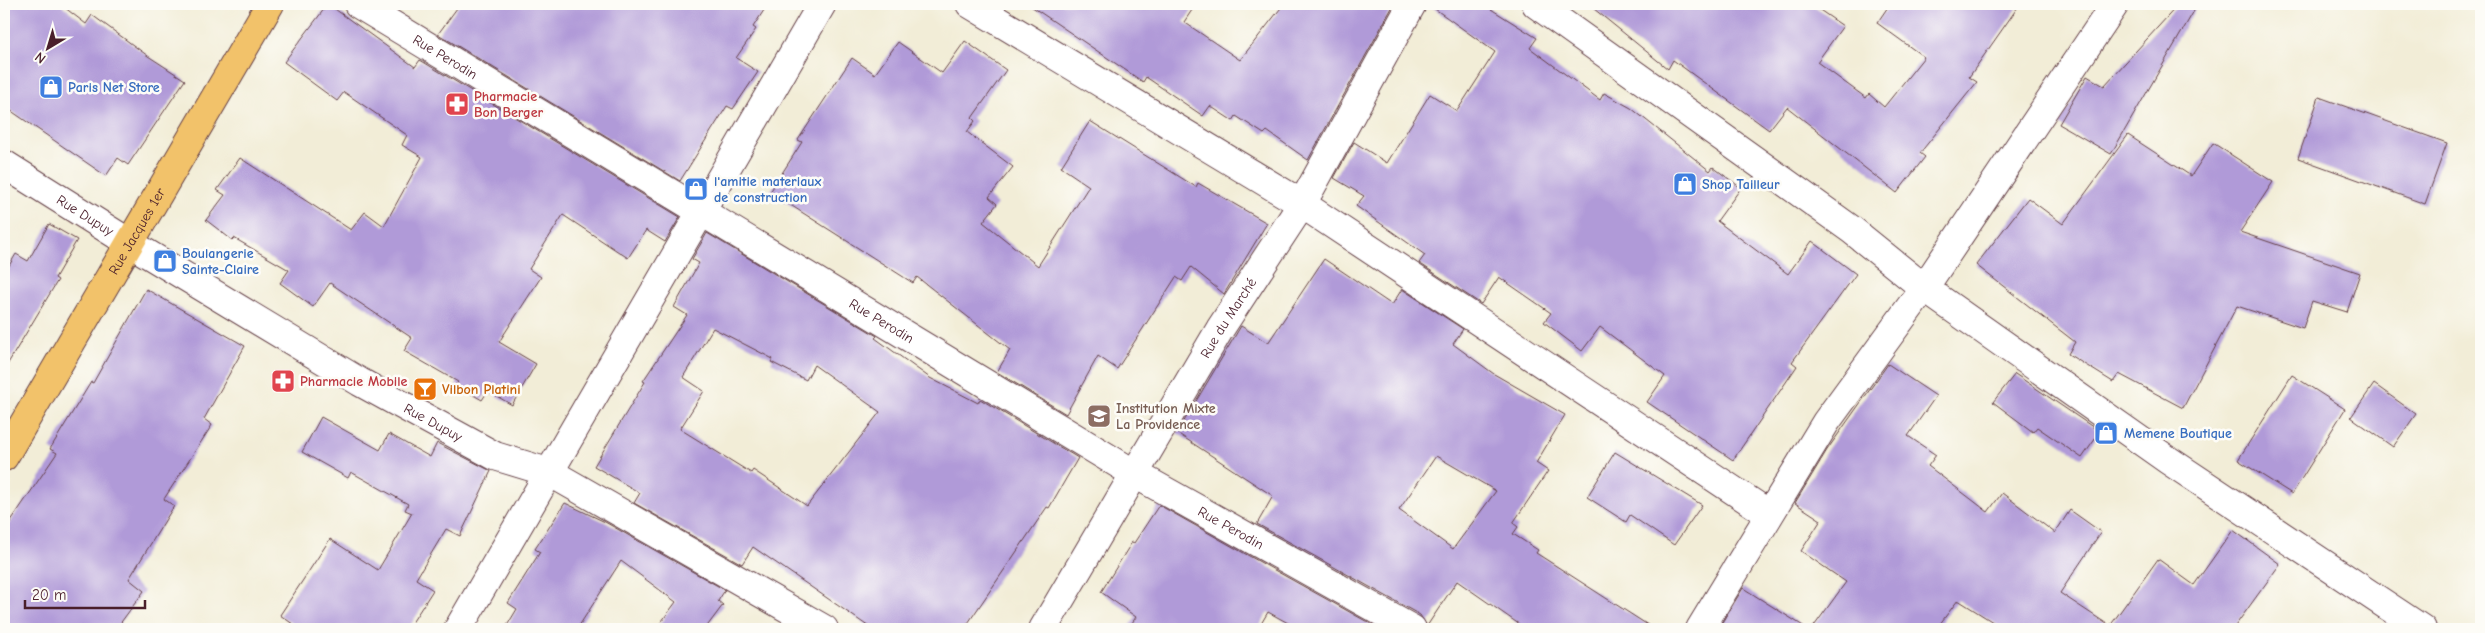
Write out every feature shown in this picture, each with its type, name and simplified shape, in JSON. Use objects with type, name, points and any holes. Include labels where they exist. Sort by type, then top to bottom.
[{"type":"main road","name":"Rue Jacques 1er","points":[[4,457],[128,242],[270,4]]},
{"type":"street","name":"Rue Perodin","points":[[358,4],[1135,474],[1412,629]]},
{"type":"street","points":[[458,629],[551,473],[822,4]]},
{"type":"street","points":[[970,4],[1302,204],[1769,514]]},
{"type":"street","name":"Rue du Marché","points":[[1043,629],[1220,329],[1302,204],[1412,4]]},
{"type":"street","points":[[1536,4],[1852,230],[1924,288],[2168,460],[2422,629]]},
{"type":"street","points":[[1700,629],[1826,422],[1924,288],[2115,4]]},
{"type":"street","name":"Rue Dupuy","points":[[4,164],[128,242],[360,382],[495,456],[551,473],[824,629]]},
{"type":"building","points":[[4,4],[60,4],[86,24],[92,15],[148,56],[185,80],[128,165],[118,158],[106,176],[4,106]]},
{"type":"building","points":[[328,4],[415,67],[420,60],[680,217],[665,242],[646,230],[628,258],[563,215],[529,269],[541,277],[499,342],[536,364],[512,405],[488,391],[482,400],[456,385],[458,382],[404,351],[412,338],[330,283],[313,307],[280,283],[289,270],[234,238],[232,240],[206,220],[225,195],[217,190],[240,158],[351,230],[365,212],[384,226],[422,157],[402,145],[407,135],[344,92],[337,101],[284,62]]},
{"type":"building","points":[[460,4],[768,4],[753,27],[756,29],[736,58],[758,72],[733,109],[727,106],[680,181],[438,34]]},
{"type":"building","points":[[1028,4],[1196,4],[1184,22],[1240,60],[1284,4],[1394,4],[1308,160],[1267,131],[1264,134],[1236,116],[1233,121],[1210,106],[1203,116],[1146,77],[1143,82]]},
{"type":"building","points":[[1428,4],[1483,4],[1537,38],[1530,48],[1600,100],[1604,93],[1631,108],[1710,171],[1713,167],[1741,188],[1717,221],[1788,274],[1812,241],[1856,274],[1792,362],[1797,366],[1733,460],[1647,402],[1665,376],[1600,327],[1582,351],[1544,322],[1551,313],[1499,277],[1481,304],[1419,263],[1425,255],[1356,206],[1364,196],[1334,178],[1354,142],[1387,163],[1430,94],[1457,111],[1495,52]]},
{"type":"building","points":[[1588,4],[1811,4],[1843,26],[1817,62],[1866,98],[1869,94],[1884,107],[1924,57],[1877,23],[1890,4],[2020,4],[1969,77],[1977,82],[1920,153],[1925,157],[1897,193],[1787,107],[1769,130],[1673,60],[1668,69]]},
{"type":"building","points":[[2179,4],[2198,4],[2111,154],[2059,124],[2087,76],[2104,86]]},
{"type":"building","points":[[965,41],[1006,70],[972,118],[975,121],[967,132],[1013,167],[989,197],[997,204],[983,222],[1038,266],[1089,186],[1061,167],[1090,121],[1196,187],[1198,183],[1267,223],[1224,294],[1191,267],[1182,281],[1176,277],[1117,369],[1098,356],[1066,414],[997,372],[1010,350],[917,277],[913,283],[770,192],[802,142],[798,140],[852,58],[875,74],[898,42],[942,73]]},
{"type":"building","points":[[2319,97],[2447,143],[2425,204],[2298,158]]},
{"type":"building","points":[[2128,135],[2191,176],[2213,143],[2273,182],[2240,232],[2360,273],[2347,312],[2312,301],[2303,328],[2237,306],[2183,408],[2119,374],[2113,382],[2068,354],[2075,342],[1976,265],[2028,198],[2063,224]]},
{"type":"building","points":[[49,224],[77,240],[55,278],[58,280],[4,370],[4,274],[16,254],[28,261]]},
{"type":"building","points":[[707,233],[877,336],[875,338],[930,378],[978,403],[980,399],[1078,458],[1049,508],[1047,507],[964,629],[872,629],[753,547],[742,564],[634,503],[640,493],[594,466],[645,382],[643,381],[687,315],[674,307],[699,263],[692,259]],"holes":[[[713,328],[773,359],[771,362],[806,380],[814,365],[880,412],[807,506],[753,470],[751,473],[680,429],[704,391],[683,377]]]},
{"type":"building","points":[[1324,259],[1392,305],[1402,289],[1463,329],[1453,344],[1494,374],[1565,415],[1536,463],[1548,471],[1513,523],[1518,527],[1513,534],[1538,550],[1536,553],[1654,629],[1526,629],[1457,581],[1427,626],[1420,615],[1257,524],[1273,496],[1177,433],[1241,326],[1268,343]],"holes":[[[1436,456],[1496,491],[1453,549],[1399,510]]]},
{"type":"building","points":[[146,289],[245,346],[204,419],[212,425],[164,499],[174,506],[129,579],[144,591],[116,629],[4,629],[4,531],[57,453],[50,449],[91,382],[93,383]]},
{"type":"building","points":[[1888,364],[1936,396],[1908,436],[1936,455],[1928,466],[1988,512],[2002,493],[2055,533],[2070,510],[2101,532],[2060,593],[2110,626],[2158,559],[2194,585],[2233,530],[2280,564],[2233,629],[2004,629],[1958,600],[1936,629],[1812,629],[1846,582],[1801,551],[1821,520],[1795,503],[1827,450]]},
{"type":"building","points":[[2015,374],[2100,432],[2082,458],[2037,427],[2033,432],[1993,402]]},
{"type":"building","points":[[2292,375],[2345,409],[2292,494],[2238,460]]},
{"type":"building","points":[[2374,384],[2416,414],[2393,447],[2351,417]]},
{"type":"building","points":[[321,417],[380,450],[389,434],[430,457],[437,443],[491,471],[460,536],[446,529],[416,579],[433,590],[408,629],[300,629],[280,615],[330,539],[378,570],[412,513],[405,510],[408,504],[351,472],[348,478],[302,452]]},
{"type":"building","points":[[1615,452],[1702,505],[1674,545],[1630,515],[1626,522],[1587,497]]},
{"type":"building","points":[[565,503],[605,522],[725,590],[718,601],[723,605],[705,629],[656,629],[676,602],[621,561],[577,629],[505,629],[517,609],[508,603],[540,552],[535,549]]},
{"type":"building","points":[[1159,505],[1380,629],[1299,629],[1268,612],[1258,629],[1128,629],[1136,617],[1101,592],[1132,542],[1134,543]]},
{"type":"building","points":[[1743,588],[1808,629],[1718,629]]},
{"type":"place","name":"Paris Net Store","points":[[51,87]]},
{"type":"place","name":"Pharmacie Bon Berger","points":[[457,104]]},
{"type":"place","name":"Shop Tailleur","points":[[1685,184]]},
{"type":"place","name":"l'amitie materiaux de construction","points":[[696,189]]},
{"type":"place","name":"Boulangerie Sainte-Claire","points":[[165,261]]},
{"type":"place","name":"Pharmacie Mobile","points":[[283,381]]},
{"type":"place","name":"Vilbon Platini","points":[[425,389]]},
{"type":"place","name":"Institution Mixte La Providence","points":[[1099,416]]},
{"type":"place","name":"Memene Boutique","points":[[2106,433]]}]
